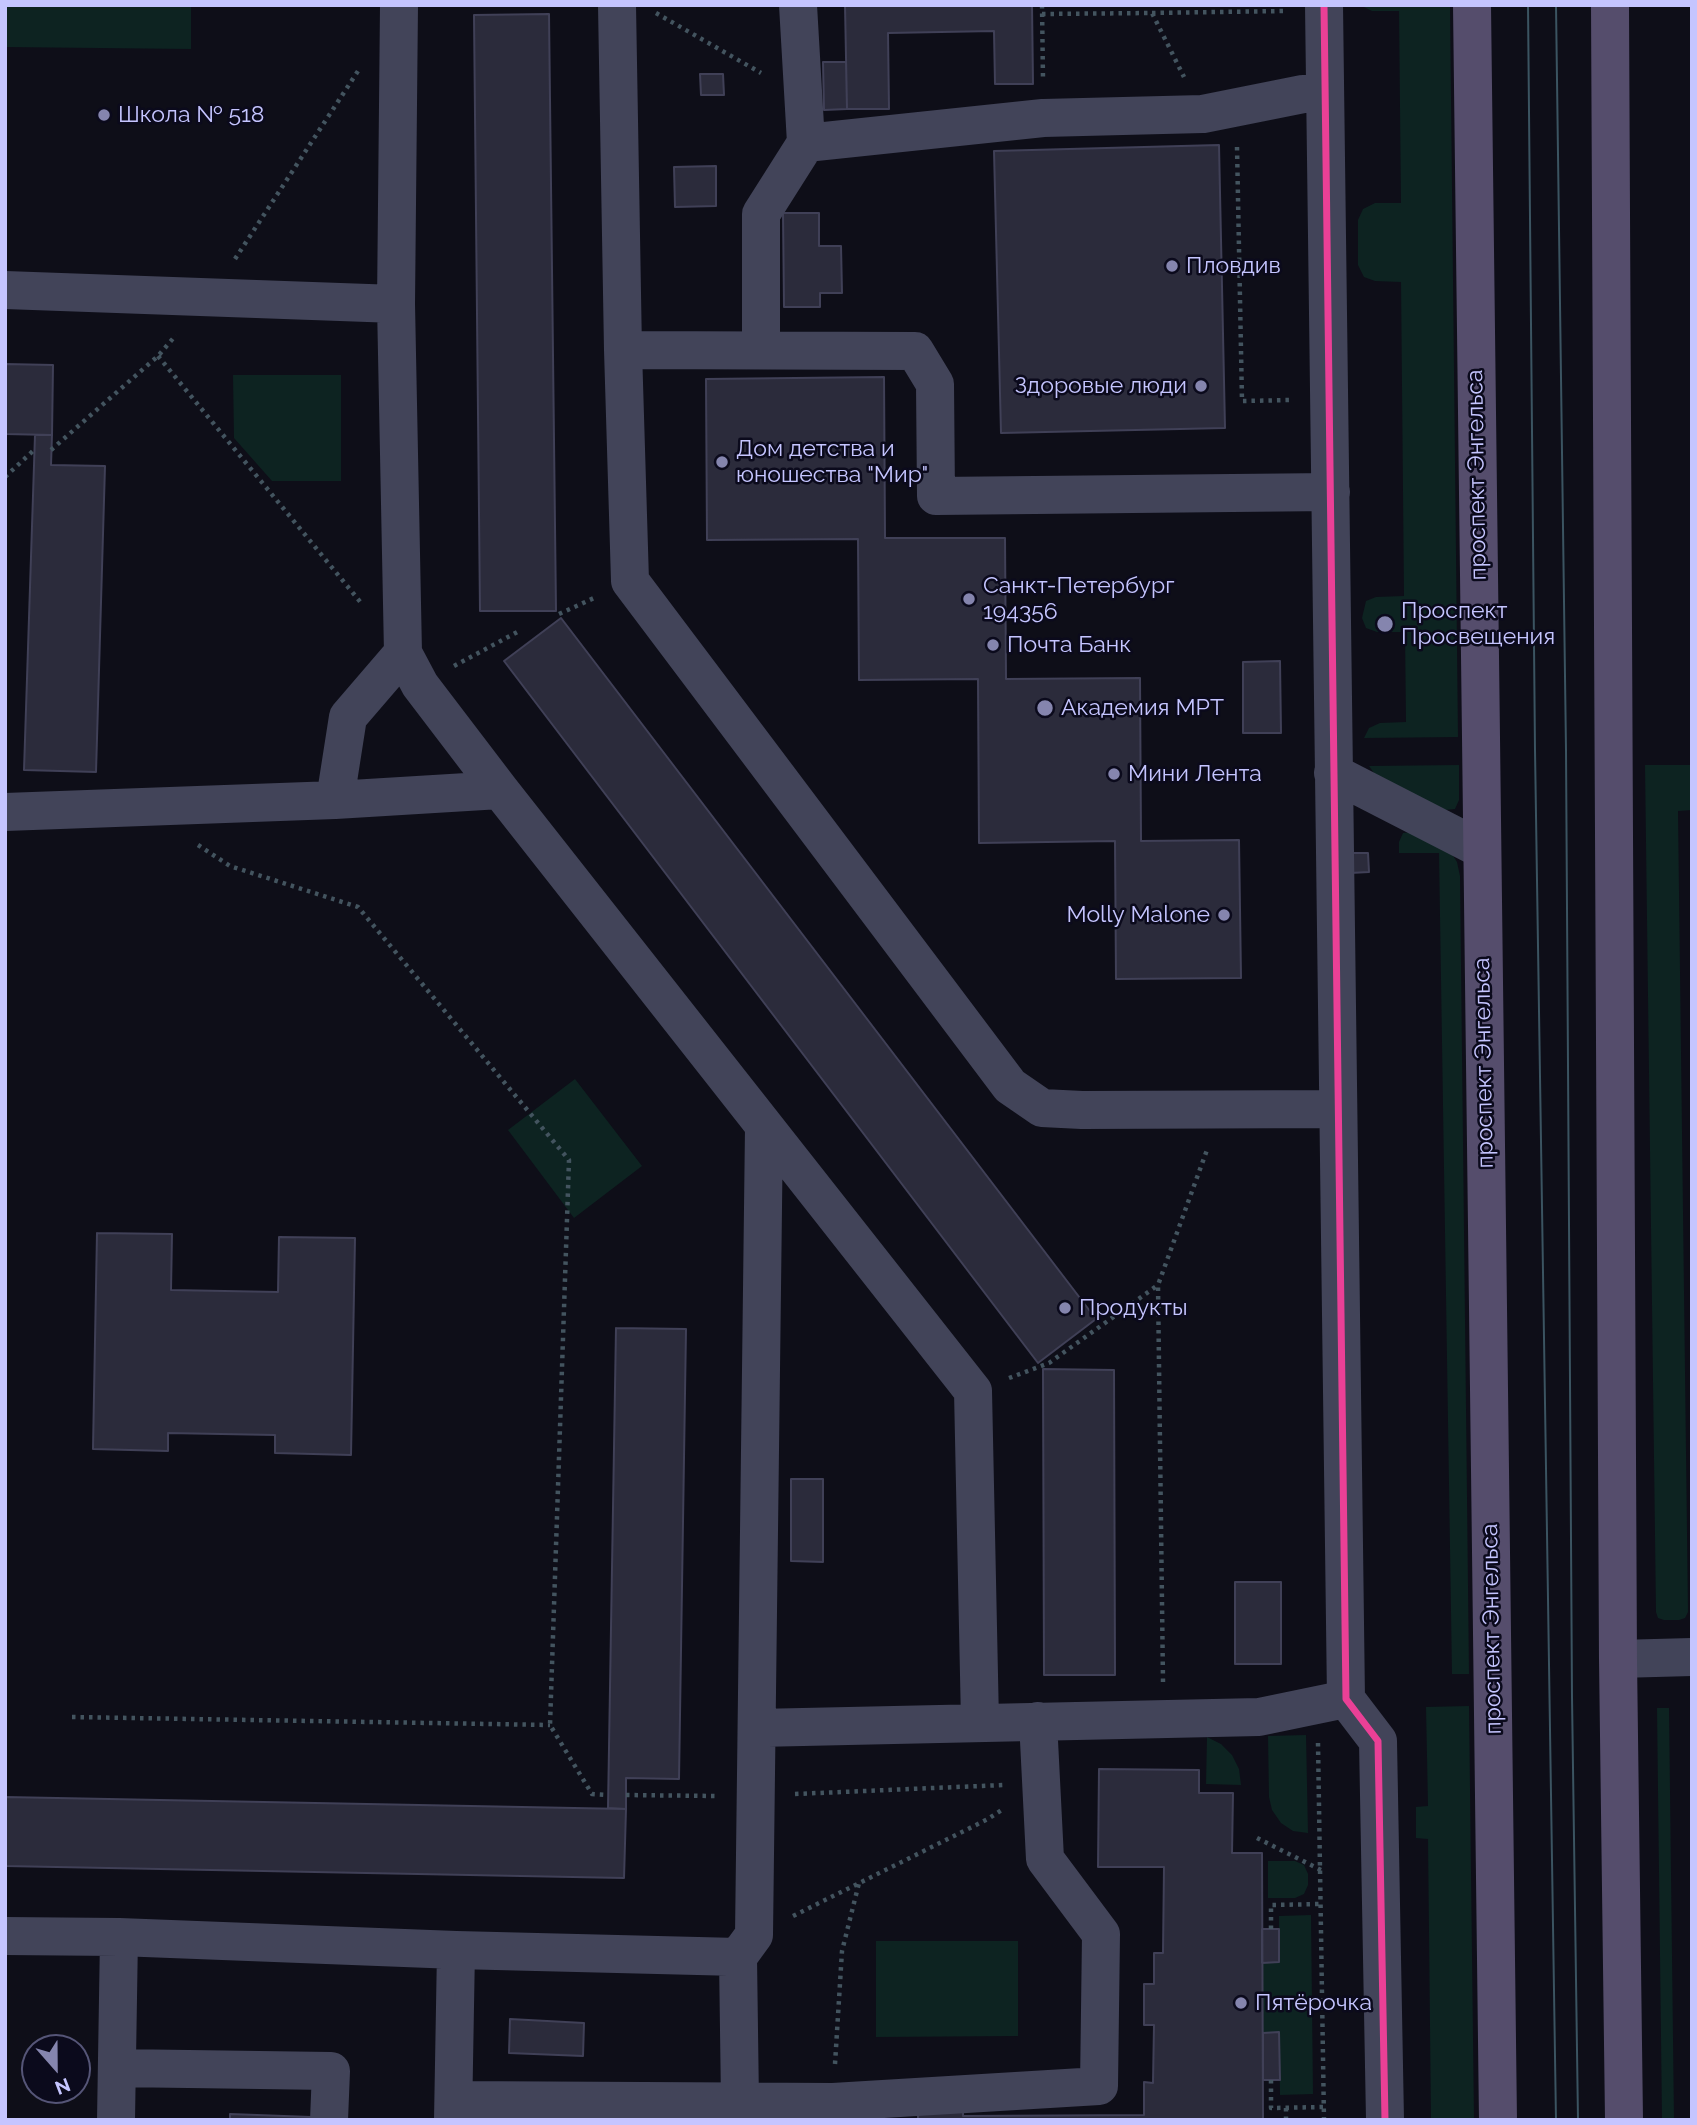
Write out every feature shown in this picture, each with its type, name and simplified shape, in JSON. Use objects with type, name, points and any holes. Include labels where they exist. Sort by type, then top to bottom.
[{"type":"main road","name":"проспект Энгельса","points":[[1472,5],[1498,2120]]},
{"type":"main road","points":[[1610,5],[1618,1659],[1624,2120]]},
{"type":"street","points":[[399,5],[396,304],[412,669],[500,790],[973,1391],[980,1721]]},
{"type":"street","points":[[617,5],[630,581],[1010,1086],[1042,1108],[1338,1109]]},
{"type":"street","points":[[761,349],[761,214],[807,142],[798,5]]},
{"type":"street","points":[[1307,8],[1325,94],[1331,492],[1338,1109],[1331,1702]]},
{"type":"street","points":[[807,142],[1043,118],[1203,114],[1303,94],[1325,94]]},
{"type":"street","points":[[5,290],[396,304]]},
{"type":"street","points":[[623,350],[915,351],[935,384],[936,496],[1331,492]]},
{"type":"street","points":[[335,800],[348,717],[412,669]]},
{"type":"street","points":[[1333,773],[1481,849]]},
{"type":"street","points":[[5,812],[335,800],[500,790]]},
{"type":"street","points":[[738,2111],[756,1796],[764,1127]]},
{"type":"street","points":[[1618,1659],[1692,1657]]},
{"type":"street","points":[[757,1728],[980,1721],[1259,1717],[1331,1702]]},
{"type":"street","points":[[1331,1702],[1378,1741],[1385,2120]]},
{"type":"street","points":[[456,1950],[453,2110],[738,2111],[833,2102],[887,2110],[1099,2086],[1101,1934],[1045,1859],[1038,1721]]},
{"type":"street","points":[[5,1936],[119,1937],[456,1950],[746,1946]]},
{"type":"street","points":[[116,2120],[119,1937]]},
{"type":"street","points":[[117,2068],[331,2071],[329,2120]]},
{"type":"path","points":[[1042,5],[1043,118]]},
{"type":"path","points":[[1042,14],[1307,8]]},
{"type":"path","points":[[655,12],[804,97]]},
{"type":"path","points":[[1152,13],[1203,114],[1237,146],[1242,401],[1296,400]]},
{"type":"path","points":[[51,450],[158,356],[209,298],[361,66]]},
{"type":"path","points":[[158,356],[412,669],[521,630]]},
{"type":"path","points":[[5,477],[34,450]]},
{"type":"path","points":[[197,844],[230,866],[358,907],[569,1160],[550,1725],[592,1794],[608,1795]]},
{"type":"path","points":[[1163,1718],[1158,1285],[1221,1110]]},
{"type":"path","points":[[973,1391],[1049,1363],[1158,1285]]},
{"type":"path","points":[[1324,2120],[1321,1870],[1331,1702]]},
{"type":"path","points":[[72,1717],[550,1725]]},
{"type":"path","points":[[626,1795],[756,1796],[1042,1784]]},
{"type":"path","points":[[746,1946],[860,1882],[988,1819],[1042,1784]]},
{"type":"path","points":[[1257,1838],[1321,1870]]},
{"type":"path","points":[[833,2102],[842,1951],[860,1882]]},
{"type":"path","points":[[1271,1929],[1271,1905],[1321,1904]]},
{"type":"path","points":[[1271,2080],[1271,2108],[1324,2107]]},
{"type":"path","points":[[1286,2108],[1286,2120]]},
{"type":"green space","points":[[5,5],[191,5],[191,49],[5,47]]},
{"type":"green space","points":[[1360,5],[1450,5],[1458,737],[1364,738],[1369,728],[1380,723],[1406,722],[1405,632],[1377,632],[1366,628],[1362,618],[1366,601],[1376,597],[1404,596],[1401,282],[1375,281],[1364,277],[1358,265],[1358,220],[1363,209],[1375,203],[1401,203],[1399,11],[1372,11]]},
{"type":"green space","points":[[233,375],[341,375],[341,481],[272,481],[234,438]]},
{"type":"green space","points":[[1459,765],[1459,800],[1455,809],[1445,810],[1376,776],[1369,766]]},
{"type":"green space","points":[[1645,765],[1692,765],[1692,810],[1678,811],[1688,1612],[1685,1618],[1679,1620],[1658,1618],[1656,1612]]},
{"type":"green space","points":[[1413,832],[1450,851],[1457,862],[1460,876],[1469,1674],[1452,1674],[1439,853],[1399,853],[1399,842],[1403,833]]},
{"type":"green space","points":[[575,1079],[642,1166],[574,1218],[508,1130]]},
{"type":"green space","points":[[1469,1706],[1474,2120],[1431,2120],[1428,1839],[1416,1838],[1416,1807],[1428,1806],[1426,1707]]},
{"type":"green space","points":[[1657,1708],[1669,1708],[1674,2120],[1662,2120]]},
{"type":"green space","points":[[1306,1735],[1308,1833],[1293,1831],[1281,1823],[1272,1810],[1269,1797],[1268,1736]]},
{"type":"green space","points":[[1207,1737],[1221,1744],[1232,1755],[1239,1769],[1241,1785],[1206,1784]]},
{"type":"green space","points":[[1268,1861],[1295,1861],[1304,1865],[1308,1874],[1308,1885],[1304,1894],[1295,1898],[1268,1898]]},
{"type":"green space","points":[[1311,1915],[1313,2094],[1280,2095],[1279,2032],[1263,2033],[1262,1963],[1279,1962],[1279,1916]]},
{"type":"green space","points":[[876,1941],[1018,1941],[1018,2036],[876,2037]]},
{"type":"building","points":[[845,5],[1032,5],[1033,84],[995,84],[994,31],[888,33],[889,109],[847,109]]},
{"type":"building","points":[[549,14],[556,611],[480,611],[474,15]]},
{"type":"building","points":[[823,62],[846,62],[847,109],[824,110]]},
{"type":"building","points":[[700,74],[723,74],[724,95],[701,95]]},
{"type":"building","points":[[1219,145],[1225,428],[1001,433],[994,151]]},
{"type":"building","points":[[716,166],[716,206],[675,207],[674,167]]},
{"type":"building","points":[[783,213],[819,213],[819,246],[841,246],[842,293],[820,293],[820,307],[784,307]]},
{"type":"building","points":[[5,364],[53,365],[52,435],[5,434]]},
{"type":"building","points":[[884,377],[885,538],[1005,538],[1006,679],[1140,678],[1141,841],[1239,840],[1241,978],[1116,979],[1115,841],[979,843],[978,679],[859,680],[858,539],[707,540],[706,379]]},
{"type":"building","points":[[35,435],[52,435],[51,465],[105,466],[96,772],[24,770]]},
{"type":"building","points":[[561,618],[1096,1319],[1038,1363],[504,661]]},
{"type":"building","points":[[1280,661],[1281,733],[1243,733],[1243,662]]},
{"type":"building","points":[[1350,853],[1368,853],[1369,872],[1350,873]]},
{"type":"building","points":[[97,1233],[172,1234],[171,1290],[278,1292],[279,1237],[355,1238],[351,1455],[275,1453],[275,1435],[168,1433],[168,1451],[93,1449]]},
{"type":"building","points":[[616,1328],[686,1329],[679,1779],[626,1778],[626,1809],[608,1808]]},
{"type":"building","points":[[1043,1369],[1114,1370],[1115,1675],[1044,1675]]},
{"type":"building","points":[[791,1479],[823,1479],[823,1562],[791,1561]]},
{"type":"building","points":[[1235,1582],[1281,1582],[1281,1664],[1235,1664]]},
{"type":"building","points":[[1099,1769],[1199,1770],[1199,1793],[1233,1793],[1232,1853],[1262,1853],[1263,2120],[918,2120],[918,2109],[963,2109],[963,2116],[1144,2115],[1144,2082],[1153,2083],[1154,2025],[1144,2025],[1144,1984],[1154,1984],[1154,1953],[1163,1953],[1164,1867],[1098,1867]]},
{"type":"building","points":[[5,1797],[626,1809],[624,1878],[5,1866]]},
{"type":"building","points":[[1262,1929],[1279,1929],[1279,1962],[1262,1963]]},
{"type":"building","points":[[510,2019],[584,2023],[583,2056],[509,2053]]},
{"type":"building","points":[[1279,2032],[1280,2080],[1263,2080],[1263,2033]]},
{"type":"building","points":[[230,2114],[311,2117],[311,2120],[238,2120],[230,2119]]},
{"type":"tram line","points":[[1528,5],[1535,750],[1556,2120]]},
{"type":"tram line","points":[[1556,5],[1566,750],[1572,1697],[1578,2120]]},
{"type":"cycle path","points":[[1324,5],[1346,1699],[1378,1741],[1385,2120]]},
{"type":"place","name":"Школа № 518","points":[[104,115]]},
{"type":"place","name":"Пловдив","points":[[1172,266]]},
{"type":"place","name":"Здоровые люди","points":[[1201,386]]},
{"type":"place","name":"Дом детства и юношества \"Мир\"","points":[[722,462]]},
{"type":"place","name":"Санкт-Петербург 194356","points":[[969,599]]},
{"type":"place","name":"Проспект Просвещения","points":[[1385,624]]},
{"type":"place","name":"Почта Банк","points":[[993,645]]},
{"type":"place","name":"Академия МРТ","points":[[1045,708]]},
{"type":"place","name":"Мини Лента","points":[[1114,774]]},
{"type":"place","name":"Molly Malone","points":[[1224,915]]},
{"type":"place","name":"Продукты","points":[[1065,1308]]},
{"type":"place","name":"Пятёрочка","points":[[1241,2003]]}]
